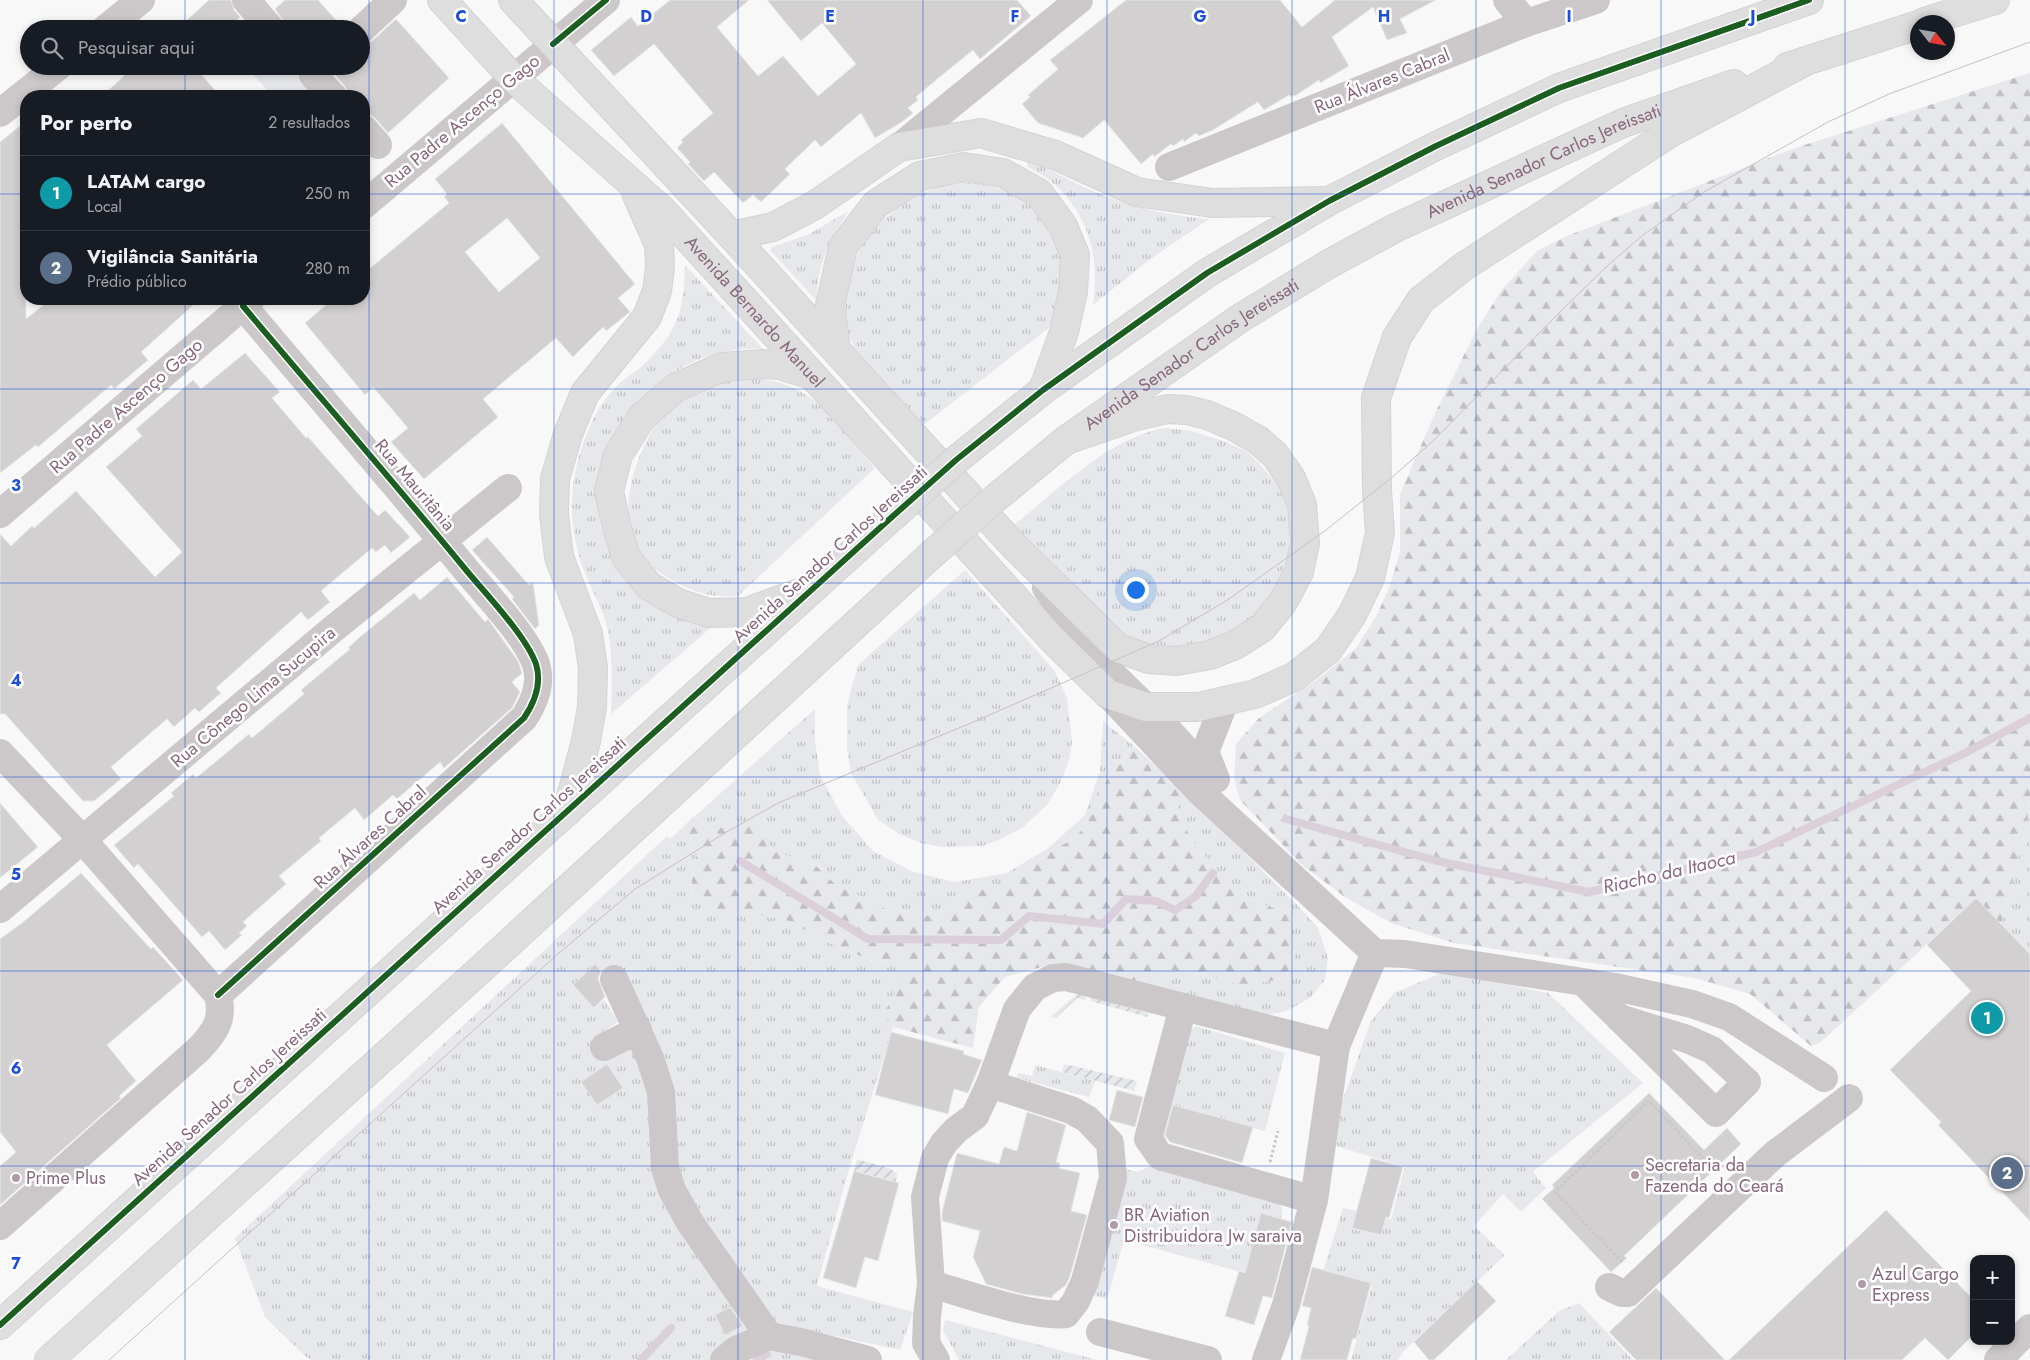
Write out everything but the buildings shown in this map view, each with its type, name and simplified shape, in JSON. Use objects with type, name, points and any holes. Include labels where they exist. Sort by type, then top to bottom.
[{"type":"main road","name":"Avenida Bernardo Manuel","points":[[442,0],[514,79],[663,211],[1052,639],[1108,694]]},
{"type":"main road","name":"Avenida Bernardo Manuel","points":[[513,0],[732,236],[1014,546],[1118,648],[1149,659],[1176,661],[1210,655],[1235,645],[1262,628],[1283,602],[1299,572],[1305,543],[1302,505],[1291,478],[1275,455],[1258,440],[1233,426],[1207,415],[1187,410],[1168,409],[1133,417],[1066,440]]},
{"type":"main road","name":"Avenida Senador Carlos Jereissati","points":[[0,1325],[893,516],[956,460],[1043,390],[1207,274],[1329,201],[1436,146],[1559,88],[1809,0]]},
{"type":"main road","points":[[1946,15],[1994,0]]},
{"type":"main road","name":"Avenida Senador Carlos Jereissati","points":[[49,1360],[930,556],[992,501],[1066,440],[1239,319],[1326,264],[1395,228],[1623,123],[1711,92],[1910,28]]},
{"type":"main road","points":[[1108,694],[1146,707],[1198,707],[1255,694],[1294,677],[1328,650],[1352,615],[1370,578],[1380,533],[1377,491],[1376,398],[1397,337],[1421,300],[1463,267],[1670,133],[1804,62]]},
{"type":"main road","points":[[732,236],[773,227],[815,205],[899,146],[981,133],[1055,155],[1138,192],[1212,203],[1329,201]]},
{"type":"main road","points":[[836,350],[830,305],[843,248],[876,204],[920,176],[964,167],[1003,173],[1039,193],[1063,226],[1075,255],[1073,292],[1064,332],[1043,390]]},
{"type":"main road","points":[[566,812],[586,741],[592,707],[593,668],[588,634],[559,557],[554,514],[555,479],[568,434],[585,393],[647,318],[657,291],[660,266],[659,245],[631,182]]},
{"type":"main road","points":[[812,375],[771,365],[722,366],[675,388],[641,418],[618,455],[609,491],[626,557],[649,586],[678,603],[709,612],[747,612],[815,587]]},
{"type":"street","points":[[116,20],[141,0]]},
{"type":"street","points":[[246,0],[263,20]]},
{"type":"street","points":[[370,22],[393,0]]},
{"type":"street","name":"Rua Padre Ascenço Gago","points":[[370,200],[606,0]]},
{"type":"street","points":[[899,146],[1079,0]]},
{"type":"street","points":[[1507,0],[1526,23]]},
{"type":"street","name":"Rua Álvares Cabral","points":[[1169,167],[1526,23],[1596,0]]},
{"type":"street","points":[[30,90],[48,75]]},
{"type":"street","points":[[318,75],[329,90]]},
{"type":"street","points":[[0,114],[20,98]]},
{"type":"street","name":"Rua Padre Ascenço Gago","points":[[0,514],[244,305]]},
{"type":"street","name":"Rua Mauritânia","points":[[249,305],[523,640],[536,664],[538,680],[535,696]]},
{"type":"street","name":"Rua Cônego Lima Sucupira","points":[[0,909],[318,642],[508,488]]},
{"type":"street","points":[[1014,546],[1102,664],[1163,724],[1220,787],[1279,866]]},
{"type":"street","points":[[1108,694],[1199,791],[1375,953],[1405,954],[1615,987],[1692,1004],[1729,1017],[1824,1078]]},
{"type":"street","name":"Rua Álvares Cabral","points":[[218,995],[524,718],[535,696]]},
{"type":"street","points":[[1220,787],[1205,752],[1225,701]]},
{"type":"street","points":[[0,753],[82,839],[218,995],[221,1007],[219,1022],[213,1034],[206,1042],[0,1226]]},
{"type":"street","points":[[1266,1360],[1286,1305],[1314,1200],[1336,1046],[1375,953]]},
{"type":"street","points":[[936,1360],[926,1343],[931,1284],[925,1197],[935,1158],[944,1143],[956,1130],[975,1116],[990,1084],[1017,1009],[1035,987],[1053,978],[1066,977],[1336,1046]]},
{"type":"street","points":[[614,979],[650,1058],[661,1092],[665,1168],[672,1190],[689,1221],[769,1336]]},
{"type":"street","points":[[1584,983],[1619,1018]]},
{"type":"street","points":[[1183,1007],[1148,1139],[1160,1156],[1314,1200]]},
{"type":"street","points":[[604,1047],[638,1030]]},
{"type":"street","points":[[931,1284],[1019,1308],[1056,1315],[1066,1314],[1076,1301],[1085,1281],[1113,1178],[1110,1143],[1087,1119],[1071,1110],[990,1084]]},
{"type":"street","points":[[1618,1277],[1622,1293],[1628,1293],[1775,1154],[1849,1098]]},
{"type":"street","points":[[1998,1360],[2030,1328]]},
{"type":"street","points":[[1100,1332],[1208,1360]]},
{"type":"street","points":[[724,1360],[736,1350],[769,1336],[801,1342],[868,1360]]},
{"type":"path","points":[[1618,1277],[1555,1192],[1649,1101],[1720,1176]]},
{"type":"green space","points":[[2030,73],[2030,803],[2024,837],[2001,925],[1976,899],[1821,1042],[1811,1046],[1750,994],[1695,978],[1454,943],[1391,923],[1345,897],[1302,865],[1240,800],[1234,779],[1236,744],[1259,718],[1318,679],[1356,648],[1377,615],[1391,583],[1400,551],[1400,494],[1436,411],[1476,331],[1501,291],[1537,251],[1567,236],[1792,149]]},
{"type":"green space","points":[[254,75],[298,75],[309,88],[307,90],[267,90]]},
{"type":"green space","points":[[1028,161],[1036,162],[1078,184],[1119,201],[1162,212],[1209,219],[1149,260],[1093,305],[1095,268],[1088,235],[1081,219],[1061,191],[1047,178],[1027,166]]},
{"type":"green space","points":[[969,183],[989,186],[1008,192],[1024,201],[1050,227],[1062,263],[1060,308],[1050,327],[922,426],[876,376],[853,345],[847,328],[846,315],[849,279],[855,261],[874,230],[902,205],[935,188]]},
{"type":"green space","points":[[849,211],[825,253],[819,275],[816,300],[770,250],[772,247],[807,235]]},
{"type":"green space","points":[[685,265],[763,349],[741,349],[700,359],[663,379],[646,393],[632,409],[606,451],[602,467],[600,523],[614,557],[642,593],[659,608],[679,618],[714,625],[611,714],[610,641],[604,616],[586,575],[577,548],[572,520],[574,478],[584,442],[599,409],[621,382],[640,368],[657,351],[675,324],[681,305]]},
{"type":"green space","points":[[741,378],[765,379],[786,385],[803,393],[833,418],[875,468],[738,596],[714,596],[679,584],[661,573],[647,561],[631,531],[628,514],[629,496],[641,452],[652,430],[663,415],[679,401],[699,390]]},
{"type":"green space","points":[[1164,428],[1187,430],[1221,440],[1248,452],[1277,483],[1285,499],[1289,523],[1287,564],[1276,591],[1240,633],[1198,648],[1139,645],[1094,615],[1014,525],[1103,454],[1143,434]]},
{"type":"green space","points":[[965,570],[1055,671],[1067,698],[1072,742],[1069,760],[1061,781],[1048,804],[1023,827],[999,840],[982,846],[941,847],[921,843],[899,834],[878,820],[851,773],[847,748],[847,708],[859,664]]},
{"type":"green space","points":[[815,709],[815,741],[820,775],[842,816],[873,851],[913,872],[955,882],[1007,873],[1047,849],[1085,815],[1100,771],[1103,721],[1133,745],[1103,786],[1088,821],[1077,836],[1008,879],[958,900],[934,918],[919,913],[888,910],[835,884],[816,866],[773,851],[739,821],[712,831],[695,816]]},
{"type":"green space","points":[[1133,745],[1186,794],[1177,806],[1190,838],[1231,887],[1262,904],[1290,914],[1293,924],[1288,936],[1300,950],[1294,957],[1289,970],[1277,980],[1240,985],[1218,978],[1167,969],[1150,986],[1057,963],[1005,977],[979,1007],[973,1048],[893,1027],[884,1013],[912,963],[873,961],[838,947],[786,920],[740,911],[719,911],[693,899],[691,871],[699,848],[683,827],[694,816],[712,831],[739,821],[761,830],[773,851],[816,866],[835,884],[888,910],[919,913],[934,918],[958,900],[1008,879],[1077,836],[1088,821],[1103,786]]},
{"type":"green space","points":[[1186,794],[1318,928],[1328,958],[1325,980],[1310,998],[1284,1012],[1262,1015],[1150,986],[1167,969],[1218,978],[1240,985],[1277,980],[1289,970],[1294,957],[1288,936],[1292,924],[1290,914],[1262,904],[1231,887],[1190,838],[1177,806]]},
{"type":"green space","points":[[2030,803],[2030,953],[2001,925],[2024,837]]},
{"type":"green space","points":[[683,827],[699,848],[691,871],[693,899],[719,911],[740,911],[786,920],[838,947],[873,961],[913,963],[884,1013],[893,1027],[847,1176],[817,1286],[913,1312],[900,1350],[772,1322],[724,1261],[690,1212],[673,1169],[672,1120],[663,1084],[618,974],[607,979],[596,966],[574,987],[595,1008],[604,999],[618,1022],[591,1039],[605,1058],[628,1045],[635,1050],[647,1070],[654,1096],[657,1170],[679,1219],[708,1267],[733,1297],[750,1331],[732,1341],[713,1360],[311,1360],[305,1356],[265,1317],[235,1238],[667,836],[670,839]]},
{"type":"green space","points":[[1444,972],[1548,993],[1643,1083],[1533,1172],[1546,1188],[1521,1212],[1503,1194],[1474,1226],[1505,1255],[1403,1352],[1398,1360],[1351,1360],[1372,1285],[1323,1271],[1343,1208],[1357,1211],[1353,1229],[1381,1235],[1385,1218],[1391,1219],[1405,1167],[1336,1146],[1342,1102],[1371,1021],[1394,993]]},
{"type":"green space","points":[[1077,994],[1086,996],[1085,1000],[1077,998],[1056,1018],[1050,1017]]},
{"type":"green space","points":[[1092,997],[1148,1013],[1147,1017],[1090,1001]]},
{"type":"green space","points":[[1196,1026],[1285,1053],[1265,1131],[1175,1107],[1164,1146],[1153,1135],[1180,1038]]},
{"type":"green space","points":[[1065,1064],[1137,1081],[1134,1091],[1062,1072]]},
{"type":"green space","points":[[1035,1065],[1095,1081],[1089,1097],[1017,1078],[1018,1073],[1032,1076]]},
{"type":"green space","points":[[857,1159],[891,1169],[897,1174],[896,1182],[854,1171]]},
{"type":"green space","points":[[1158,1163],[1276,1198],[1282,1210],[1278,1227],[1268,1244],[1245,1273],[1124,1240],[1107,1299],[1091,1295],[1125,1169],[1137,1172]]},
{"type":"green space","points":[[1579,1303],[1633,1360],[1506,1360],[1559,1311]]},
{"type":"green space","points":[[945,1320],[1097,1360],[959,1360],[943,1330]]},
{"type":"green space","points":[[768,1349],[784,1350],[817,1360],[750,1360]]},
{"type":"waterway","name":"Riacho da Itaoca","points":[[1286,819],[1437,861],[1589,892],[1756,852],[1967,752],[2030,718]]},
{"type":"waterway","name":"Riacho da Itaoca","points":[[740,861],[868,939],[1001,940],[1029,916],[1103,924],[1126,899],[1156,901],[1175,910],[1195,897],[1213,873]]},
{"type":"waterway","points":[[641,1360],[671,1328]]},
{"type":"waterway","points":[[757,1360],[767,1354]]},
{"type":"tram line","points":[[109,1360],[559,953],[635,889],[723,834],[778,803],[971,723],[1159,641],[1229,599],[1326,530],[1390,479],[1432,442],[1606,267],[1643,235],[1704,192],[1828,122],[1889,94],[2030,42]]},
{"type":"cycle path","points":[[553,44],[606,0]]},
{"type":"cycle path","points":[[0,1325],[893,516],[956,460],[1043,390],[1207,273],[1329,201],[1436,146],[1559,88],[1809,0]]},
{"type":"cycle path","points":[[218,995],[524,718],[534,699],[538,678],[538,671],[531,653],[505,616],[243,306]]},
{"type":"place","name":"LATAM cargo","points":[[1987,1018]]},
{"type":"place","name":"Vigilância Sanitária","points":[[2007,1173]]},
{"type":"place","name":"Secretaria da Fazenda do Ceará","points":[[1635,1175]]},
{"type":"place","name":"Prime Plus","points":[[16,1178]]},
{"type":"place","name":"BR Aviation Distribuidora Jw saraiva","points":[[1114,1225]]},
{"type":"place","name":"Azul Cargo Express","points":[[1862,1284]]}]
